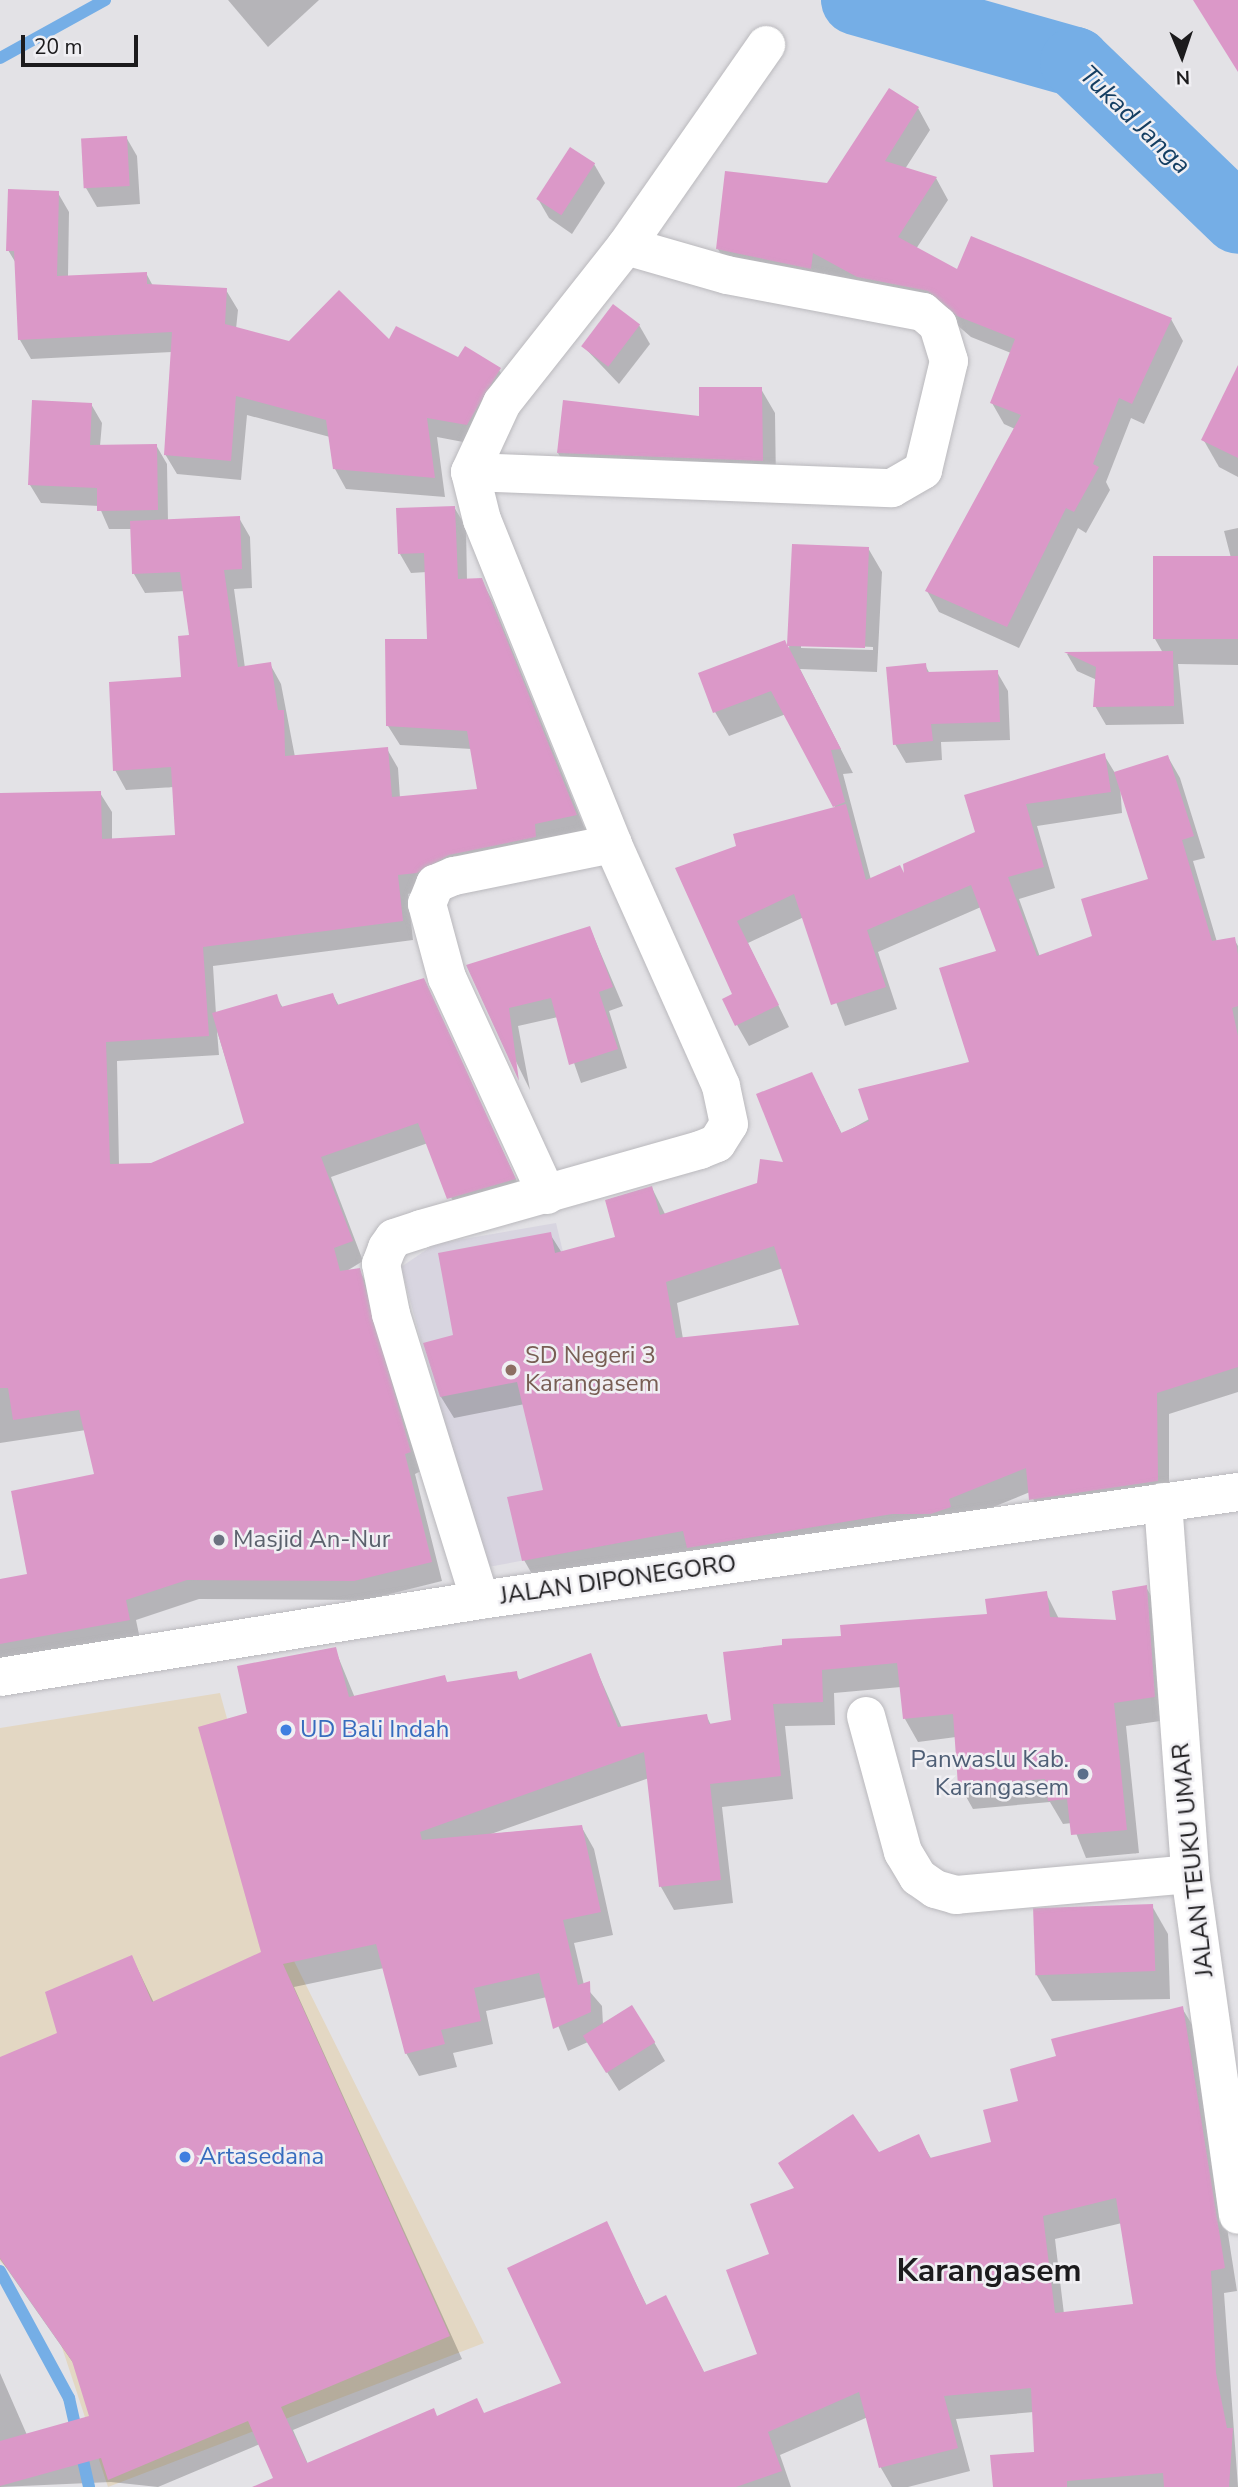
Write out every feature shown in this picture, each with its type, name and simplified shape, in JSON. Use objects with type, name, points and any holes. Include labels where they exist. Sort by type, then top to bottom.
[{"type":"street","points":[[480,1600],[391,1314],[382,1264],[394,1238],[699,1150],[717,1143],[729,1124],[721,1086],[613,844],[482,520],[470,472],[502,403],[626,246],[766,45]]},
{"type":"street","points":[[470,472],[892,488],[923,470],[949,361],[938,325],[923,312],[727,275],[626,246]]},
{"type":"street","points":[[548,1195],[447,978],[427,904],[435,884],[454,876],[613,844]]},
{"type":"street","name":"JALAN DIPONEGORO","points":[[0,1677],[480,1600],[1238,1492]]},
{"type":"street","name":"JALAN TEUKU UMAR","points":[[1163,1502],[1190,1874],[1238,2215]]},
{"type":"street","points":[[866,1716],[903,1852],[918,1877],[935,1889],[956,1895],[1190,1874]]},
{"type":"shaded area","name":"SD Negeri 3 Karangasem","points":[[556,1223],[633,1540],[483,1568],[401,1267],[435,1244]]},
{"type":"shaded area","name":"Artasedana","points":[[220,1693],[293,1959],[484,2343],[108,2487],[50,2311],[0,2261],[0,1728]]},
{"type":"building","points":[[1193,0],[1238,0],[1238,72]]},
{"type":"building","points":[[889,88],[919,107],[885,161],[937,177],[898,237],[957,269],[971,236],[1172,318],[1132,404],[1119,398],[1093,464],[1099,467],[1074,512],[1066,508],[1007,627],[925,591],[1021,415],[990,403],[1015,339],[957,316],[928,291],[857,277],[813,253],[811,269],[716,249],[725,171],[827,183]]},
{"type":"building","points":[[127,136],[130,186],[84,188],[81,138]]},
{"type":"building","points":[[570,147],[595,163],[561,215],[536,199]]},
{"type":"building","points":[[8,189],[59,191],[57,276],[147,272],[147,284],[227,288],[225,324],[289,341],[339,290],[389,339],[396,326],[458,357],[465,346],[501,368],[467,425],[427,418],[435,478],[333,469],[326,420],[236,396],[231,461],[164,455],[172,332],[18,340],[14,251],[6,251]]},
{"type":"building","points":[[613,304],[640,324],[608,367],[581,346]]},
{"type":"building","points":[[1238,365],[1238,458],[1201,440]]},
{"type":"building","points":[[699,387],[762,387],[763,461],[557,453],[563,400],[699,416]]},
{"type":"building","points":[[32,400],[92,403],[90,445],[157,444],[158,510],[97,511],[97,488],[28,485]]},
{"type":"building","points":[[455,506],[458,579],[482,578],[577,815],[535,824],[536,837],[449,855],[417,873],[398,875],[403,921],[203,947],[209,1036],[106,1042],[110,1164],[151,1163],[244,1123],[212,1013],[277,994],[281,1007],[333,993],[337,1005],[424,978],[516,1179],[447,1199],[418,1123],[321,1157],[353,1241],[334,1248],[340,1271],[360,1268],[411,1452],[405,1454],[432,1562],[354,1581],[187,1580],[126,1600],[130,1620],[0,1644],[0,1579],[27,1574],[11,1491],[94,1474],[79,1410],[13,1420],[8,1388],[0,1388],[0,793],[101,791],[102,839],[175,835],[171,767],[113,771],[109,682],[181,677],[178,636],[189,635],[180,572],[132,574],[130,521],[240,516],[242,569],[224,570],[238,667],[271,662],[278,710],[284,710],[285,756],[388,747],[392,797],[477,789],[467,731],[386,726],[385,639],[427,639],[424,553],[398,554],[396,508]]},
{"type":"building","points":[[792,544],[869,547],[865,648],[788,646],[841,749],[831,750],[845,802],[833,807],[771,691],[713,713],[698,673],[785,640],[787,645]]},
{"type":"building","points":[[1153,556],[1238,556],[1238,639],[1153,639]]},
{"type":"building","points":[[1173,651],[1174,706],[1093,707],[1096,667],[1064,652]]},
{"type":"building","points":[[926,663],[927,672],[998,670],[1000,722],[931,724],[933,741],[893,745],[886,667]]},
{"type":"building","points":[[1105,753],[1111,792],[1026,804],[1044,867],[1008,877],[1037,956],[1092,936],[1081,899],[1148,879],[1114,772],[1168,755],[1194,836],[1182,840],[1212,941],[1235,937],[1238,955],[1238,1006],[1232,1008],[1238,1036],[1238,1367],[1157,1393],[1158,1481],[1029,1500],[1026,1468],[949,1499],[951,1507],[931,1514],[892,1514],[687,1548],[683,1531],[522,1561],[507,1497],[543,1490],[517,1382],[440,1397],[423,1343],[453,1335],[438,1253],[551,1232],[555,1253],[615,1237],[605,1200],[652,1186],[660,1215],[757,1183],[760,1159],[783,1162],[756,1094],[812,1072],[841,1133],[869,1121],[858,1089],[969,1062],[939,968],[996,951],[971,885],[867,930],[886,987],[831,1005],[794,894],[737,921],[779,1005],[735,1026],[722,999],[732,994],[675,868],[736,846],[733,834],[846,804],[866,880],[900,865],[904,873],[903,864],[975,832],[964,795]],"holes":[[[774,1246],[799,1325],[676,1338],[666,1282]]]},
{"type":"building","points":[[590,926],[613,987],[599,992],[618,1049],[569,1065],[551,998],[509,1008],[519,1081],[466,965]]},
{"type":"building","points":[[1147,1585],[1155,1697],[1114,1703],[1127,1830],[1071,1835],[1067,1799],[1048,1801],[1045,1779],[958,1786],[953,1714],[903,1719],[897,1663],[822,1670],[823,1702],[773,1704],[781,1776],[710,1784],[721,1880],[659,1887],[644,1752],[420,1832],[422,1840],[582,1825],[601,1912],[563,1920],[578,1985],[590,1981],[591,2012],[553,2029],[539,1973],[474,1988],[481,2021],[441,2030],[445,2044],[405,2054],[376,1944],[283,1964],[450,2336],[281,2407],[307,2463],[434,2408],[437,2416],[477,2398],[484,2413],[561,2383],[507,2268],[607,2221],[646,2305],[666,2295],[704,2372],[757,2354],[726,2270],[769,2254],[750,2204],[794,2188],[778,2163],[853,2114],[879,2152],[919,2134],[930,2158],[991,2142],[983,2110],[1018,2101],[1010,2069],[1056,2056],[1051,2039],[1183,2006],[1225,2268],[1211,2271],[1216,2373],[1227,2428],[1233,2428],[1229,2487],[1164,2487],[1163,2473],[1067,2481],[1067,2487],[993,2487],[990,2455],[1034,2452],[1031,2388],[944,2396],[958,2448],[879,2468],[859,2392],[768,2432],[782,2471],[736,2487],[252,2487],[273,2478],[248,2421],[108,2480],[101,2458],[0,2486],[0,2441],[89,2416],[72,2361],[0,2258],[0,2057],[57,2033],[45,1992],[132,1955],[152,2002],[261,1952],[198,1727],[247,1713],[237,1666],[336,1647],[349,1697],[445,1675],[447,1682],[517,1671],[518,1680],[591,1653],[618,1727],[707,1714],[709,1724],[731,1720],[723,1652],[782,1645],[782,1639],[841,1636],[840,1625],[987,1614],[985,1599],[1047,1591],[1050,1617],[1116,1620],[1112,1591]],"holes":[[[1116,2198],[1133,2304],[1055,2313],[1043,2216]]]},
{"type":"building","points":[[1153,1904],[1155,1971],[1035,1975],[1033,1908]]},
{"type":"building","points":[[632,2005],[655,2042],[606,2073],[583,2036]]},
{"type":"waterway","points":[[0,58],[105,0]]},
{"type":"waterway","name":"Tukad Janga","points":[[856,0],[1075,62],[1238,219]]},
{"type":"waterway","points":[[0,2271],[69,2398],[89,2487]]},
{"type":"place","name":"SD Negeri 3 Karangasem","points":[[511,1370]]},
{"type":"place","name":"Masjid An-Nur","points":[[219,1540]]},
{"type":"place","name":"UD Bali Indah","points":[[286,1730]]},
{"type":"place","name":"Panwaslu Kab. Karangasem","points":[[1083,1774]]},
{"type":"place","name":"Artasedana","points":[[185,2157]]},
{"type":"district","name":"Karangasem","points":[[989,2271]]}]
